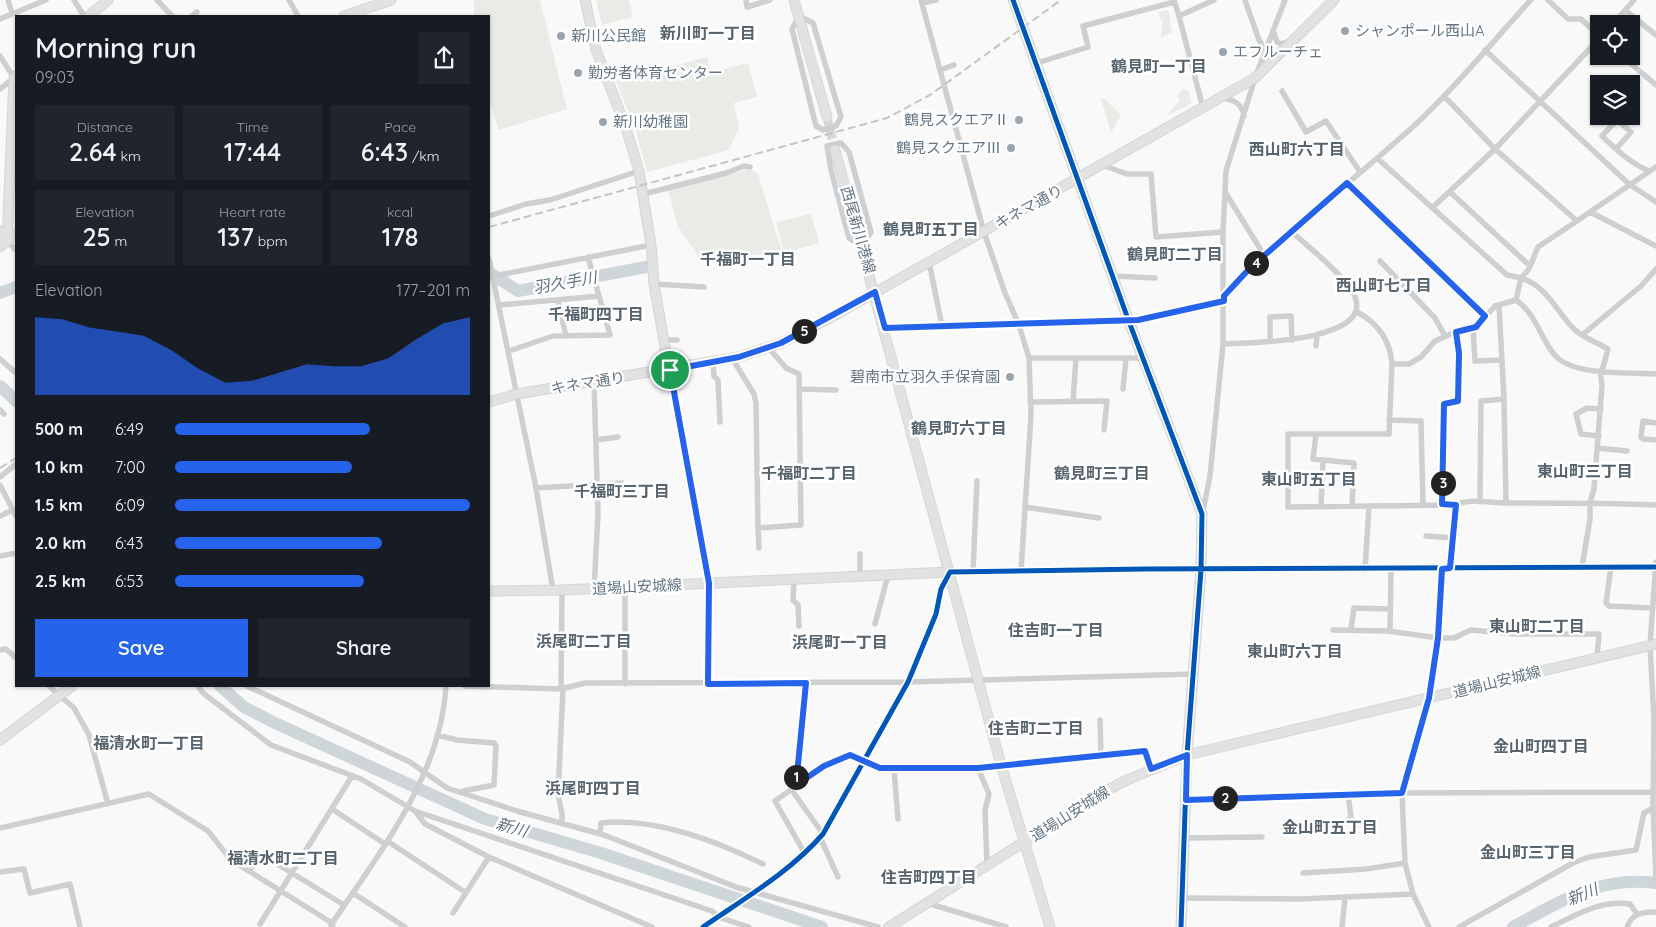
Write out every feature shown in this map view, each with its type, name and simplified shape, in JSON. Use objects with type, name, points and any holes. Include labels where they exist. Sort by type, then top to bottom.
[{"type":"main road","points":[[90,15],[108,0]]},
{"type":"main road","points":[[347,15],[391,0]]},
{"type":"main road","points":[[585,0],[596,50],[626,128],[639,171],[651,246],[654,284],[670,370]]},
{"type":"main road","points":[[794,0],[827,117]]},
{"type":"main road","points":[[1013,0],[1037,62],[1128,319],[1202,514],[1195,674],[1187,755],[1181,927]]},
{"type":"main road","name":"キネマ通り","points":[[490,402],[517,394],[713,362],[781,343],[984,232],[1255,78],[1334,0]]},
{"type":"main road","points":[[3,244],[15,77]]},
{"type":"main road","name":"西尾新川港線","points":[[836,150],[950,572]]},
{"type":"main road","points":[[0,231],[3,244]]},
{"type":"main road","points":[[3,244],[15,235]]},
{"type":"main road","name":"道場山安城線","points":[[490,590],[594,589],[950,572],[1001,765],[1026,842],[1102,793],[1151,769],[1187,755],[1653,644]]},
{"type":"main road","points":[[0,740],[71,687]]},
{"type":"main road","points":[[890,926],[1026,842],[1050,927]]},
{"type":"street","points":[[8,0],[12,13]]},
{"type":"street","points":[[0,19],[46,0]]},
{"type":"street","points":[[74,0],[83,15]]},
{"type":"street","points":[[157,0],[171,15]]},
{"type":"street","points":[[289,0],[297,15]]},
{"type":"street","points":[[746,0],[747,7],[770,0]]},
{"type":"street","points":[[936,0],[921,2],[984,232],[1005,293],[1019,325],[1029,358],[1030,402],[1021,570]]},
{"type":"street","points":[[1179,16],[1214,0]]},
{"type":"street","points":[[1245,0],[1259,40],[1266,52]]},
{"type":"street","points":[[1202,514],[1210,476],[1223,344],[1223,232],[1226,171],[1255,78],[1285,0]]},
{"type":"street","points":[[885,328],[1138,320],[1224,298],[1264,255],[1291,230],[1377,158],[1444,96],[1531,0]]},
{"type":"street","points":[[1548,0],[1568,19],[1581,19],[1590,28]]},
{"type":"street","points":[[1620,15],[1634,0]]},
{"type":"street","points":[[1037,62],[1088,47],[1083,26],[1174,1],[1203,108]]},
{"type":"street","points":[[1625,10],[1656,35]]},
{"type":"street","points":[[799,16],[813,22],[840,117],[836,126],[824,130],[816,126],[792,29],[799,16]]},
{"type":"street","points":[[1274,29],[1274,39],[1282,44],[1297,36]]},
{"type":"street","points":[[1433,207],[1495,149],[1590,48]]},
{"type":"street","points":[[1485,50],[1629,184],[1656,202]]},
{"type":"street","points":[[0,56],[15,77],[0,90]]},
{"type":"street","points":[[940,70],[954,65]]},
{"type":"street","points":[[1633,65],[1656,85]]},
{"type":"street","points":[[1282,91],[1306,132],[1326,120],[1360,172]]},
{"type":"street","points":[[1444,96],[1495,149],[1577,221]]},
{"type":"street","points":[[1221,98],[1234,100],[1242,108],[1244,116]]},
{"type":"street","points":[[1616,148],[1631,132],[1617,120],[1602,136],[1632,163],[1649,171]]},
{"type":"street","points":[[841,142],[849,152],[871,232],[862,247],[849,238],[831,170],[827,146],[841,142]]},
{"type":"street","points":[[1377,158],[1507,276],[1533,281],[1574,329],[1608,349],[1601,371],[1601,409],[1594,489],[1590,502],[1590,519],[1582,567]]},
{"type":"street","points":[[1102,165],[1127,174],[1151,174],[1156,237],[1223,232]]},
{"type":"street","points":[[644,194],[726,173],[744,166],[750,167]]},
{"type":"street","points":[[1516,300],[1521,278],[1530,266],[1538,247],[1656,167]]},
{"type":"street","points":[[490,216],[526,204],[550,200],[639,171]]},
{"type":"street","points":[[1347,183],[1485,316]]},
{"type":"street","points":[[1224,192],[1264,255]]},
{"type":"street","points":[[1450,192],[1530,266]]},
{"type":"street","points":[[1590,212],[1656,246]]},
{"type":"street","points":[[1223,344],[1292,340],[1346,324],[1357,312],[1358,305],[1350,287],[1291,230]]},
{"type":"street","points":[[3,244],[15,250]]},
{"type":"street","points":[[562,823],[562,809],[558,794],[562,689],[557,590],[509,351],[491,277],[651,246]]},
{"type":"street","points":[[509,351],[553,336],[610,335],[588,257]]},
{"type":"street","points":[[1380,261],[1435,318],[1445,336]]},
{"type":"street","points":[[929,262],[942,326]]},
{"type":"street","points":[[1582,335],[1641,286],[1656,269]]},
{"type":"street","points":[[1114,276],[1155,278]]},
{"type":"street","points":[[654,284],[704,287]]},
{"type":"street","points":[[499,304],[558,301],[599,296]]},
{"type":"street","points":[[1392,364],[1409,364],[1421,357],[1434,342],[1456,332],[1473,328],[1499,305],[1516,300]]},
{"type":"street","points":[[1516,300],[1527,308],[1552,353],[1558,360],[1584,370],[1656,374]]},
{"type":"street","points":[[558,301],[566,336]]},
{"type":"street","points":[[1499,305],[1504,399],[1506,503]]},
{"type":"street","points":[[1357,312],[1368,318],[1387,340],[1392,364],[1389,434],[1288,434],[1288,507],[1456,505],[1461,502],[1590,502],[1656,506]]},
{"type":"street","points":[[1270,341],[1270,317],[1291,316],[1292,340]]},
{"type":"street","points":[[1473,328],[1475,361],[1502,360]]},
{"type":"street","points":[[1442,504],[1444,404],[1458,401],[1459,353],[1456,332]]},
{"type":"street","points":[[1316,346],[1317,334]]},
{"type":"street","points":[[664,340],[677,340]]},
{"type":"street","points":[[758,528],[800,525],[799,374],[786,368],[768,347]]},
{"type":"street","points":[[0,358],[15,372]]},
{"type":"street","points":[[732,358],[754,394],[756,403],[759,548]]},
{"type":"street","points":[[1029,358],[1143,358]]},
{"type":"street","points":[[1073,401],[1076,358]]},
{"type":"street","points":[[1123,389],[1126,358]]},
{"type":"street","points":[[713,362],[714,376],[718,380],[720,422]]},
{"type":"street","points":[[670,370],[709,583],[708,684]]},
{"type":"street","points":[[594,382],[598,485],[594,589]]},
{"type":"street","points":[[799,389],[836,390]]},
{"type":"street","points":[[1480,502],[1481,401],[1504,399]]},
{"type":"street","points":[[1030,402],[1107,401],[1104,430]]},
{"type":"street","points":[[1599,436],[1581,434],[1576,414],[1587,408],[1601,409]]},
{"type":"street","points":[[1390,420],[1420,421],[1423,504]]},
{"type":"street","points":[[1656,423],[1643,421],[1641,437],[1642,439],[1656,440]]},
{"type":"street","points":[[1316,434],[1313,459],[1323,462],[1354,463],[1352,506]]},
{"type":"street","points":[[596,440],[618,437]]},
{"type":"street","points":[[1597,448],[1627,451]]},
{"type":"street","points":[[1321,506],[1323,462]]},
{"type":"street","points":[[0,477],[15,465]]},
{"type":"street","points":[[973,571],[977,481]]},
{"type":"street","points":[[536,488],[622,484]]},
{"type":"street","points":[[0,485],[15,514]]},
{"type":"street","points":[[1450,568],[1456,505]]},
{"type":"street","points":[[1365,570],[1369,506]]},
{"type":"street","points":[[1025,507],[1099,518]]},
{"type":"street","points":[[0,516],[13,510]]},
{"type":"street","points":[[1426,536],[1453,538]]},
{"type":"street","points":[[0,556],[15,553]]},
{"type":"street","points":[[860,554],[860,577]]},
{"type":"street","points":[[704,927],[756,892],[806,854],[822,836],[908,682],[936,614],[940,589],[950,572],[1021,570],[1391,570],[1655,565],[1652,608],[1656,879]]},
{"type":"street","points":[[1611,567],[1606,603],[1609,606],[1652,608]]},
{"type":"street","points":[[1430,927],[1413,894],[1406,863],[1402,793],[1429,698],[1438,638],[1442,569]]},
{"type":"street","points":[[1390,631],[1391,570]]},
{"type":"street","points":[[875,624],[888,575]]},
{"type":"street","points":[[794,580],[793,600],[798,605],[798,626]]},
{"type":"street","points":[[625,587],[625,684]]},
{"type":"street","points":[[1351,629],[1354,608],[1390,609]]},
{"type":"street","points":[[1332,630],[1390,631],[1438,638],[1454,638],[1471,630],[1515,634],[1599,634],[1597,657]]},
{"type":"street","points":[[0,650],[6,649],[15,657]]},
{"type":"street","points":[[490,687],[562,689],[585,683],[908,682],[1195,674]]},
{"type":"street","points":[[806,683],[793,787],[822,836],[838,877]]},
{"type":"street","points":[[50,687],[74,708],[89,735],[108,804]]},
{"type":"street","points":[[199,687],[203,693],[271,745],[352,776],[408,805],[425,824],[489,857],[652,927]]},
{"type":"street","points":[[249,687],[410,762],[422,775],[447,788],[517,811],[600,834],[719,880],[756,892],[878,927]]},
{"type":"street","points":[[0,828],[149,794],[208,831],[231,860],[332,926],[408,805],[442,723],[446,687]]},
{"type":"street","points":[[1100,720],[1101,757]]},
{"type":"street","points":[[437,735],[457,740],[494,743],[496,746],[494,785],[462,792]]},
{"type":"street","points":[[806,854],[775,801],[824,766],[850,755],[866,760],[877,767],[894,769],[978,768],[1101,757],[1145,751],[1151,769]]},
{"type":"street","points":[[978,768],[989,794],[985,810],[987,865]]},
{"type":"street","points":[[894,769],[898,819]]},
{"type":"street","points":[[260,924],[352,776]]},
{"type":"street","points":[[1186,800],[1402,793],[1654,792]]},
{"type":"street","points":[[1319,824],[1345,823],[1351,818],[1348,794]]},
{"type":"street","points":[[1458,927],[1573,863],[1589,857],[1636,850],[1644,813],[1654,806]]},
{"type":"street","points":[[332,809],[465,892]]},
{"type":"street","points":[[415,811],[712,911],[749,927]]},
{"type":"street","points":[[600,834],[601,824],[637,821],[710,841],[764,864]]},
{"type":"street","points":[[1184,838],[1262,837]]},
{"type":"street","points":[[249,871],[261,854],[344,905]]},
{"type":"street","points":[[453,913],[489,857]]},
{"type":"street","points":[[1303,872],[1366,869],[1406,863]]},
{"type":"street","points":[[0,872],[24,869],[30,893],[70,884],[80,927]]},
{"type":"street","points":[[352,893],[405,927]]},
{"type":"street","points":[[1182,898],[1301,899],[1413,894]]},
{"type":"street","points":[[1342,927],[1345,897]]},
{"type":"street","points":[[1551,927],[1593,907],[1614,902],[1630,904],[1638,914]]},
{"type":"street","points":[[927,903],[1006,927]]},
{"type":"street","points":[[1627,927],[1630,919],[1638,914],[1656,912]]},
{"type":"shaded area","points":[[474,0],[540,0],[567,109],[499,130],[490,104],[490,15],[474,15]]},
{"type":"shaded area","points":[[596,0],[629,0],[633,17],[602,25]]},
{"type":"shaded area","points":[[1166,10],[1171,19],[1169,21],[1172,32],[1161,38],[1163,19],[1160,20],[1159,12]]},
{"type":"shaded area","points":[[707,57],[711,72],[748,63],[757,97],[734,103],[739,128],[729,150],[647,172],[636,132],[616,81]]},
{"type":"shaded area","points":[[1182,89],[1188,90],[1192,103],[1169,115],[1180,100],[1178,97]]},
{"type":"shaded area","points":[[1101,99],[1105,99],[1121,115],[1111,133]]},
{"type":"shaded area","points":[[750,169],[758,174],[782,252],[764,258],[710,263],[701,260],[677,225],[668,189]]},
{"type":"shaded area","points":[[811,213],[819,243],[784,253],[776,223]]},
{"type":"waterway","name":"羽久手川","points":[[490,273],[518,291],[646,267]]},
{"type":"waterway","name":"羽久手川","points":[[0,293],[15,287]]},
{"type":"waterway","name":"新川","points":[[0,386],[15,400]]},
{"type":"waterway","name":"新川","points":[[221,687],[244,707],[275,723],[485,819],[601,853],[822,927]]},
{"type":"waterway","name":"新川","points":[[1513,927],[1564,900],[1598,887],[1616,883],[1656,883]]},
{"type":"tunnel","points":[[827,117],[835,150]]},
{"type":"railway","points":[[490,227],[887,118],[930,95],[1061,0]]},
{"type":"railway","points":[[0,468],[15,459]]},
{"type":"cycle path","points":[[1013,0],[1128,319],[1202,514],[1201,570],[1187,755],[1181,927]]},
{"type":"cycle path","points":[[703,927],[782,872],[823,834],[908,682],[936,614],[941,589],[950,572],[1145,569],[1656,567]]},
{"type":"place","name":"シャンポール西山A","points":[[1345,31]]},
{"type":"place","name":"新川公民館","points":[[561,36]]},
{"type":"place","name":"エフルーチェ","points":[[1223,52]]},
{"type":"place","name":"勤労者体育センター","points":[[578,73]]},
{"type":"place","name":"鶴見スクエアⅡ","points":[[1019,120]]},
{"type":"place","name":"新川幼稚園","points":[[603,122]]},
{"type":"place","name":"鶴見スクエアⅢ","points":[[1011,148]]},
{"type":"place","name":"碧南市立羽久手保育園","points":[[1010,377]]},
{"type":"district","name":"新川町一丁目","points":[[708,33]]},
{"type":"district","name":"鶴見町一丁目","points":[[1159,66]]},
{"type":"district","name":"西山町六丁目","points":[[1297,149]]},
{"type":"district","name":"鶴見町五丁目","points":[[931,229]]},
{"type":"district","name":"鶴見町二丁目","points":[[1175,254]]},
{"type":"district","name":"千福町一丁目","points":[[748,259]]},
{"type":"district","name":"西山町七丁目","points":[[1384,285]]},
{"type":"district","name":"千福町四丁目","points":[[596,314]]},
{"type":"district","name":"鶴見町六丁目","points":[[959,428]]},
{"type":"district","name":"東山町三丁目","points":[[1585,471]]},
{"type":"district","name":"千福町二丁目","points":[[809,473]]},
{"type":"district","name":"鶴見町三丁目","points":[[1102,473]]},
{"type":"district","name":"東山町五丁目","points":[[1309,479]]},
{"type":"district","name":"千福町三丁目","points":[[622,491]]},
{"type":"district","name":"東山町二丁目","points":[[1537,626]]},
{"type":"district","name":"住吉町一丁目","points":[[1056,630]]},
{"type":"district","name":"浜尾町二丁目","points":[[584,641]]},
{"type":"district","name":"浜尾町一丁目","points":[[840,642]]},
{"type":"district","name":"東山町六丁目","points":[[1295,651]]},
{"type":"district","name":"住吉町二丁目","points":[[1036,728]]},
{"type":"district","name":"福清水町一丁目","points":[[149,743]]},
{"type":"district","name":"金山町四丁目","points":[[1541,746]]},
{"type":"district","name":"浜尾町四丁目","points":[[593,788]]},
{"type":"district","name":"金山町五丁目","points":[[1330,827]]},
{"type":"district","name":"金山町三丁目","points":[[1528,852]]},
{"type":"district","name":"福清水町二丁目","points":[[283,858]]},
{"type":"district","name":"住吉町四丁目","points":[[929,877]]},
{"type":"route","points":[[1347,183],[1485,316],[1476,327],[1456,332],[1459,353],[1458,401],[1445,402],[1444,404],[1442,504],[1456,505],[1450,568],[1442,569],[1438,638],[1429,698],[1402,793],[1320,794],[1186,800],[1187,755],[1151,769],[1145,751],[1101,757],[978,768],[880,768],[866,760],[850,755],[824,766],[796,785],[806,683],[708,684],[709,583],[670,370],[739,357],[781,343],[875,292],[885,328],[1138,320],[1224,301],[1224,296],[1250,268],[1291,230],[1347,183]]}]
